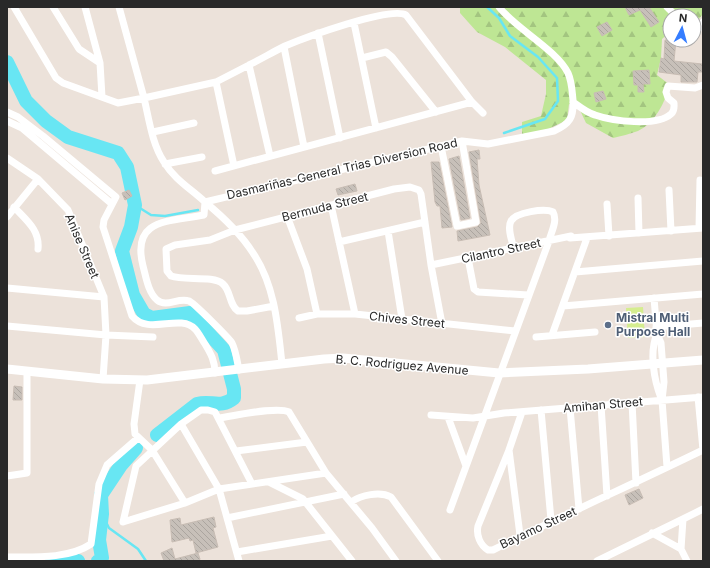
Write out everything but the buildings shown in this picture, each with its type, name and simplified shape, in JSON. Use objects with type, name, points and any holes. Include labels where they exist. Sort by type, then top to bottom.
[{"type":"street","points":[[14,7],[56,78],[63,83],[118,103],[216,82],[284,47],[318,33],[394,13],[406,15],[472,102],[483,113]]},
{"type":"street","points":[[53,7],[79,49],[100,63]]},
{"type":"street","points":[[85,7],[100,63],[102,98]]},
{"type":"street","points":[[119,7],[157,147],[165,164],[174,175],[206,202],[235,230],[253,252],[260,266],[274,306],[282,364]]},
{"type":"street","name":"Dasmariñas-General Trias Diversion Road","points":[[206,202],[462,141],[488,144],[554,130],[569,122],[573,114],[573,102],[570,81],[565,68],[499,7]]},
{"type":"street","points":[[354,23],[376,128]]},
{"type":"street","points":[[318,33],[340,138]]},
{"type":"street","points":[[284,47],[304,147]]},
{"type":"street","points":[[362,58],[386,52],[392,57],[436,112]]},
{"type":"street","points":[[249,65],[270,156]]},
{"type":"street","points":[[216,82],[234,166]]},
{"type":"street","points":[[573,102],[593,115],[615,120],[640,122],[663,118],[672,114],[674,102],[668,98],[666,92],[668,86],[695,88],[703,84]]},
{"type":"street","points":[[215,171],[472,102]]},
{"type":"street","points":[[7,112],[18,117],[43,136],[116,197],[102,227],[132,316],[137,322],[143,325],[180,324],[190,325],[196,329],[214,361],[216,373]]},
{"type":"street","points":[[7,121],[22,128],[112,204]]},
{"type":"street","points":[[153,132],[194,123]]},
{"type":"street","points":[[441,146],[457,226],[476,222],[462,141]]},
{"type":"street","points":[[165,164],[202,157]]},
{"type":"street","name":"Anise Street","points":[[7,158],[38,179],[68,210],[104,297],[106,335],[104,379]]},
{"type":"street","points":[[7,217],[38,179]]},
{"type":"street","points":[[700,180],[701,228]]},
{"type":"street","name":"Bermuda Street","points":[[274,306],[247,311],[238,311],[233,306],[223,284],[213,280],[175,278],[168,274],[166,253],[168,247],[210,240],[235,230],[394,189],[415,187],[421,194],[425,222]]},
{"type":"street","points":[[669,190],[671,231]]},
{"type":"street","points":[[638,198],[639,233]]},
{"type":"street","points":[[206,202],[204,215],[156,225],[147,230],[142,238],[140,248],[142,262],[153,296],[166,304],[184,300],[190,301],[201,310],[232,343],[237,370]]},
{"type":"street","points":[[607,204],[609,236]]},
{"type":"street","points":[[330,205],[355,314]]},
{"type":"street","points":[[14,207],[35,230],[38,236],[38,250]]},
{"type":"street","points":[[450,510],[499,373],[549,241],[555,216],[553,212],[543,210],[519,215],[510,221],[510,232],[514,249]]},
{"type":"street","points":[[287,216],[307,270],[317,314]]},
{"type":"street","points":[[339,242],[425,222],[442,324]]},
{"type":"street","name":"Cilantro Street","points":[[431,265],[570,237],[587,238],[701,228]]},
{"type":"street","points":[[388,231],[402,319]]},
{"type":"street","points":[[552,336],[587,238]]},
{"type":"street","points":[[468,258],[474,288],[478,292],[528,295]]},
{"type":"street","points":[[575,272],[703,261]]},
{"type":"street","points":[[7,288],[104,297]]},
{"type":"street","points":[[563,306],[703,294]]},
{"type":"street","points":[[654,298],[657,331],[653,343],[659,364],[656,384],[662,400],[667,467]]},
{"type":"street","name":"Chives Street","points":[[298,318],[317,314],[355,314],[515,331]]},
{"type":"street","points":[[657,331],[703,323]]},
{"type":"street","points":[[7,326],[106,335],[153,337]]},
{"type":"street","points":[[536,337],[595,332]]},
{"type":"street","name":"B. C. Rodriguez Avenue","points":[[7,369],[104,379],[140,380],[216,373],[343,358],[499,373],[526,373],[703,360]]},
{"type":"street","points":[[7,476],[27,473],[27,370]]},
{"type":"street","points":[[140,380],[134,430],[138,438],[152,450],[184,503]]},
{"type":"street","points":[[700,397],[703,450]]},
{"type":"street","name":"Amihan Street","points":[[431,415],[483,418],[504,413],[700,397]]},
{"type":"street","points":[[632,402],[636,483]]},
{"type":"street","points":[[601,405],[607,496]]},
{"type":"street","points":[[570,408],[579,509]]},
{"type":"street","points":[[252,484],[215,412],[205,409],[201,410],[181,424],[136,466],[123,522],[184,503],[219,489],[326,473]]},
{"type":"street","points":[[541,410],[551,520]]},
{"type":"street","points":[[219,418],[247,413],[287,411],[326,473],[351,502],[396,561]]},
{"type":"street","name":"Bayamo Street","points":[[522,412],[509,450],[478,526],[478,535],[481,544],[488,550],[493,550],[551,520],[636,483],[703,450]]},
{"type":"street","points":[[448,416],[466,466]]},
{"type":"street","points":[[181,424],[219,489],[240,561]]},
{"type":"street","points":[[7,557],[41,557],[74,553],[91,544],[99,484],[107,465],[138,438]]},
{"type":"street","points":[[236,451],[307,442]]},
{"type":"street","points":[[509,450],[520,535]]},
{"type":"street","points":[[269,482],[297,495],[307,503],[352,561]]},
{"type":"street","points":[[227,518],[307,503],[344,494]]},
{"type":"street","points":[[351,502],[361,497],[374,495],[386,494],[391,496],[438,561]]},
{"type":"street","points":[[598,561],[703,509]]},
{"type":"street","points":[[683,519],[682,549],[687,561]]},
{"type":"street","points":[[652,533],[682,549]]},
{"type":"street","points":[[237,552],[332,536]]},
{"type":"green space","points":[[460,7],[703,7],[702,15],[702,8],[662,8],[661,58],[657,75],[670,85],[658,111],[649,123],[638,131],[613,138],[586,123],[579,108],[569,104],[567,120],[544,131],[522,136],[522,122],[541,116],[546,94],[546,80],[505,47],[477,32],[460,13]]},
{"type":"green space","points":[[643,307],[645,337],[628,338],[626,308]]},
{"type":"waterway","points":[[487,7],[499,18],[510,36],[538,57],[557,78],[558,101],[545,119],[504,133]]},
{"type":"waterway","points":[[7,62],[26,101],[46,121],[68,137],[118,153],[127,167],[135,205],[131,227],[122,251],[133,295],[144,314],[152,318],[190,313],[224,350],[234,389],[234,398],[220,404],[197,404],[157,435]]},
{"type":"waterway","points":[[135,205],[151,215],[165,216],[198,210]]},
{"type":"waterway","points":[[98,561],[102,558],[99,540],[102,514],[101,495],[121,465],[136,448]]},
{"type":"waterway","points":[[102,514],[109,528],[138,549],[146,561]]},
{"type":"waterway","points":[[52,561],[59,559],[78,561]]},
{"type":"place","name":"Mistral Multi Purpose Hall","points":[[608,325]]}]
